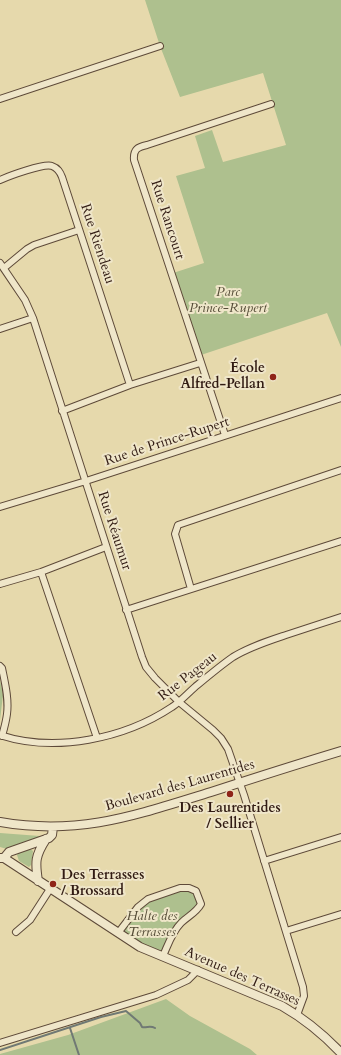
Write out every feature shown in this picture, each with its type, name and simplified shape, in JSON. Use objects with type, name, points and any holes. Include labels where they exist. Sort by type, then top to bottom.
[{"type":"street","points":[[0,99],[160,46]]},
{"type":"street","name":"Rue Rancourt","points":[[225,435],[200,363],[134,154],[136,148],[140,146],[271,104]]},
{"type":"street","name":"Rue Riendeau","points":[[0,180],[43,166],[51,165],[59,170],[130,385]]},
{"type":"street","points":[[2,266],[34,245],[79,230]]},
{"type":"street","name":"Rue Réaumur","points":[[2,266],[25,300],[33,318],[126,610],[146,667],[179,702],[221,738],[228,749],[240,783],[303,987],[304,996],[297,1015]]},
{"type":"street","points":[[0,329],[33,318]]},
{"type":"street","points":[[62,411],[130,385],[200,363]]},
{"type":"street","name":"Rue de Prince-Rupert","points":[[0,507],[86,481],[341,398]]},
{"type":"street","points":[[192,589],[174,534],[178,524],[341,470]]},
{"type":"street","points":[[126,610],[341,541]]},
{"type":"street","points":[[0,584],[41,572],[106,547]]},
{"type":"street","points":[[41,572],[97,738]]},
{"type":"street","name":"Rue Pageau","points":[[1,736],[19,740],[52,743],[97,738],[130,729],[173,707],[204,679],[233,657],[256,645],[341,617]]},
{"type":"street","points":[[0,666],[2,668],[8,701],[7,714],[1,736]]},
{"type":"street","name":"Boulevard des Laurentides","points":[[0,822],[27,826],[53,827],[86,825],[124,818],[341,751]]},
{"type":"street","points":[[1,857],[9,852],[46,839],[51,836],[53,827]]},
{"type":"street","points":[[264,861],[341,837]]},
{"type":"street","points":[[38,881],[36,859],[38,851],[46,839]]},
{"type":"street","name":"Avenue des Terrasses","points":[[1,857],[140,947],[282,1006],[297,1015],[334,1045],[341,1053]]},
{"type":"street","points":[[118,933],[138,907],[148,899],[180,888],[189,888],[196,891],[201,904],[197,911],[182,922],[175,930],[163,956]]},
{"type":"street","points":[[16,932],[30,920],[50,889]]},
{"type":"street","points":[[286,931],[341,914]]},
{"type":"street","points":[[0,1043],[156,995],[188,980],[198,970]]},
{"type":"green space","name":"Parc Prince-Rupert","points":[[145,0],[341,0],[341,347],[327,313],[198,356],[173,273],[204,263],[176,176],[205,168],[195,136],[212,130],[223,162],[286,145],[263,73],[180,97],[160,46]]},
{"type":"green space","points":[[0,680],[3,695],[0,720]]},
{"type":"green space","points":[[0,833],[41,836],[7,849],[0,847]]},
{"type":"green space","points":[[30,849],[33,851],[31,865],[29,867],[19,861],[17,855],[19,852]]},
{"type":"green space","name":"Halte des Terrasses","points":[[180,888],[196,891],[201,904],[182,922],[163,956],[118,933],[138,907]]},
{"type":"green space","points":[[166,999],[190,1016],[250,1049],[257,1055],[0,1055],[68,1035]]},
{"type":"waterway","points":[[0,1050],[101,1017],[126,1011],[140,1023],[142,1027],[155,1028]]},
{"type":"waterway","points":[[70,1028],[79,1055]]},
{"type":"place","name":"École Alfred-Pellan","points":[[273,377]]},
{"type":"place","name":"Des Laurentides / Sellier","points":[[230,794]]},
{"type":"place","name":"Des Terrasses / Brossard","points":[[53,884]]}]
